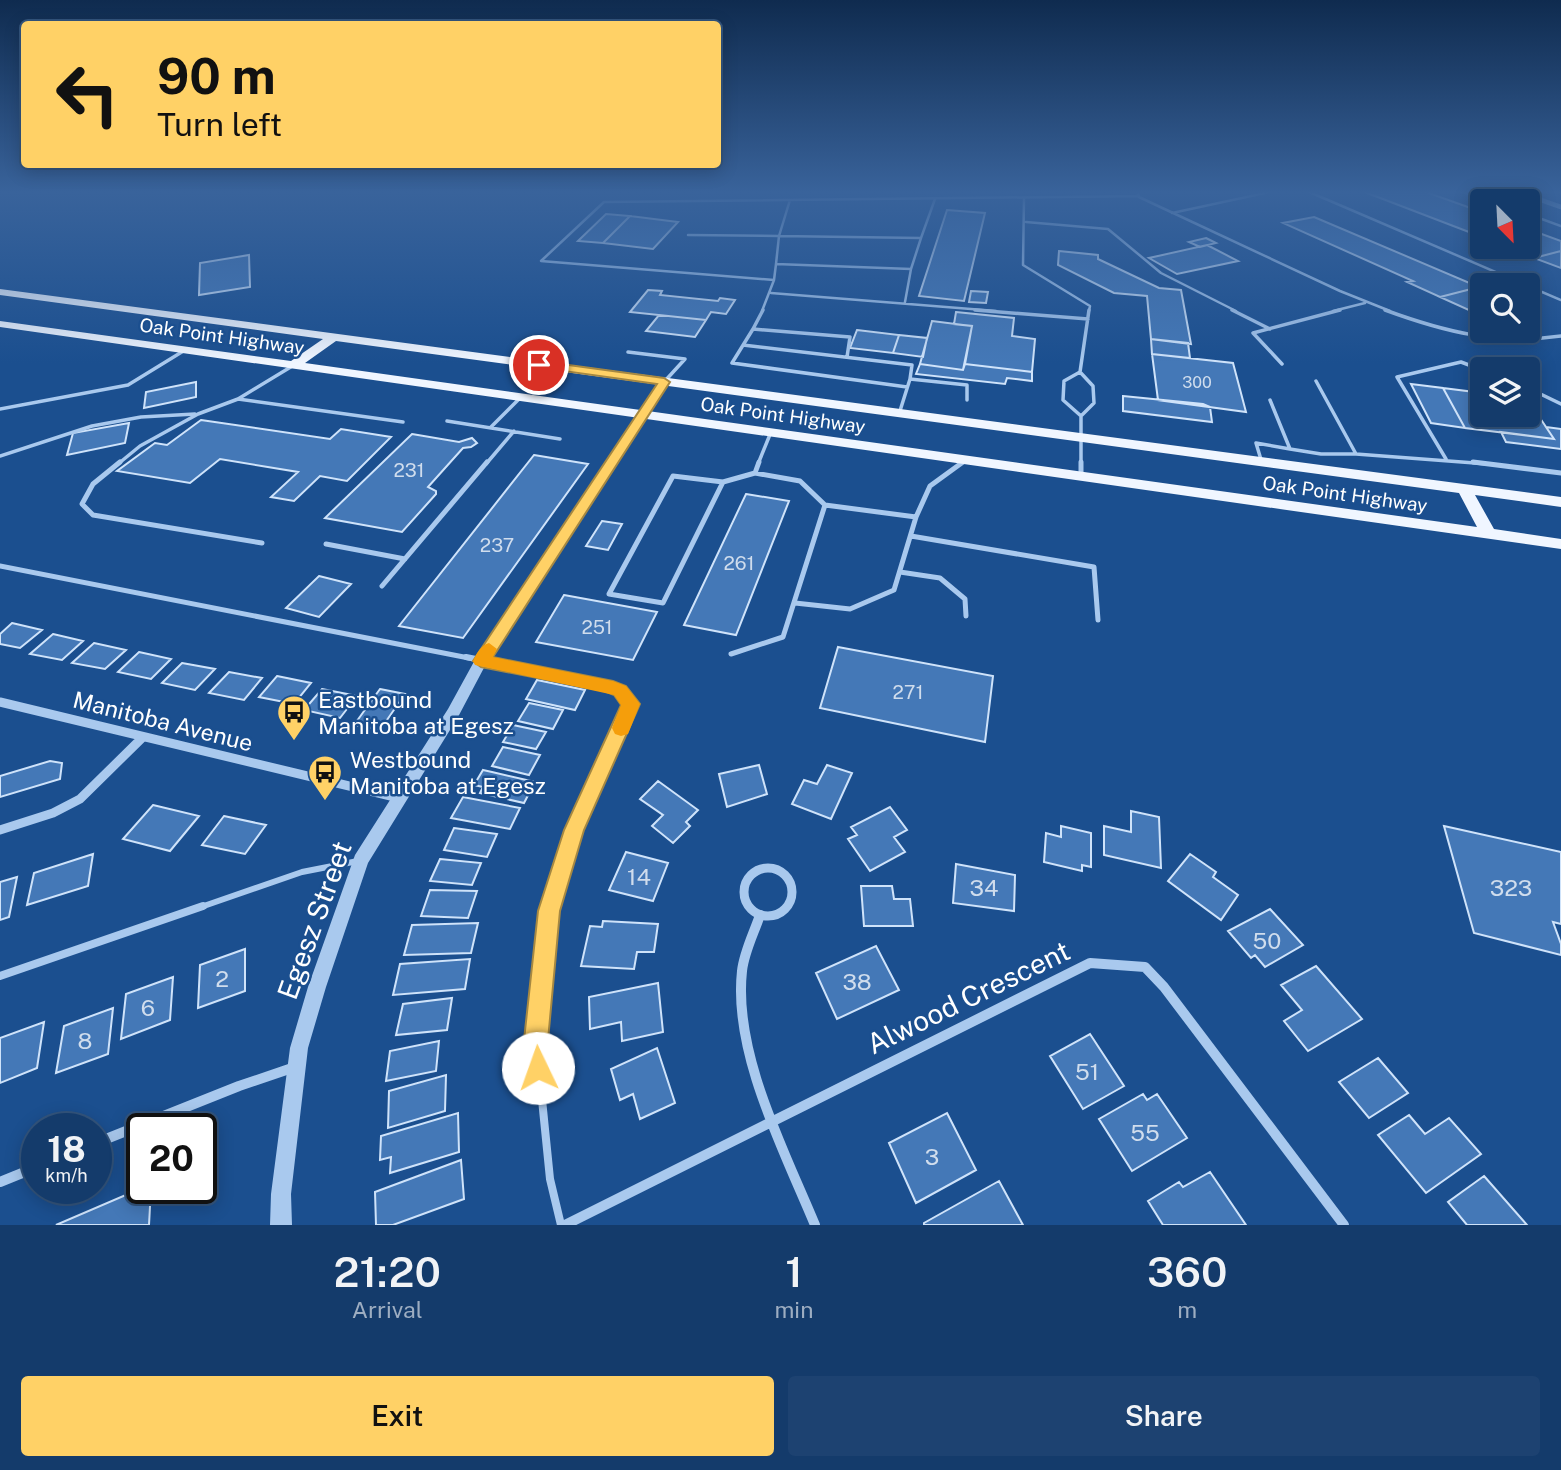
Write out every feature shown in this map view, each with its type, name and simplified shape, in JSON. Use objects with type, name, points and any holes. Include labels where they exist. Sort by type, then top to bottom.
[{"type":"main road","name":"Oak Point Highway","points":[[2,294],[1561,502]]},
{"type":"main road","name":"Oak Point Highway","points":[[0,324],[1561,544]]},
{"type":"main road","points":[[294,365],[333,337]]},
{"type":"main road","points":[[1465,490],[1489,534]]},
{"type":"street","name":"Egesz Street","points":[[281,1225],[281,1194],[296,1066],[317,987],[362,860],[453,713],[481,661],[664,382]]},
{"type":"street","name":"Manitoba Avenue","points":[[0,702],[399,798]]},
{"type":"street","points":[[0,830],[53,813],[80,799],[143,737]]},
{"type":"street","points":[[770,869],[778,871],[790,880],[793,888],[790,904],[778,914],[760,915],[747,905],[744,887],[754,874],[770,869]]},
{"type":"street","points":[[760,915],[742,971],[741,1001],[763,1092],[815,1225]]},
{"type":"street","name":"Alwood Crescent","points":[[563,1225],[1090,963],[1145,967],[1164,986],[1344,1225]]},
{"type":"street","points":[[112,1137],[296,1066]]},
{"type":"street","points":[[0,1182],[21,1173]]},
{"type":"lane","points":[[555,248],[541,261],[774,280]]},
{"type":"lane","points":[[778,248],[771,293],[732,363],[907,387]]},
{"type":"lane","points":[[905,302],[918,248]]},
{"type":"lane","points":[[1024,248],[1023,265],[1090,306],[1080,372]]},
{"type":"lane","points":[[1131,248],[1161,273],[1270,329]]},
{"type":"lane","points":[[1247,248],[1365,303],[1432,326],[1508,342],[1545,341],[1561,336]]},
{"type":"lane","points":[[1439,248],[1497,273]]},
{"type":"lane","points":[[776,264],[911,269]]},
{"type":"lane","points":[[1540,291],[1561,300]]},
{"type":"lane","points":[[771,293],[1088,319]]},
{"type":"lane","points":[[1282,364],[1253,333],[1365,303]]},
{"type":"lane","points":[[753,329],[850,337],[847,357]]},
{"type":"lane","points":[[743,345],[912,365],[898,414]]},
{"type":"lane","points":[[0,409],[128,384],[185,350]]},
{"type":"lane","points":[[628,352],[685,359],[676,373],[664,382]]},
{"type":"lane","points":[[1447,459],[1397,377],[1461,362],[1470,365]]},
{"type":"lane","points":[[262,543],[93,515],[82,504],[93,484],[141,446],[198,414],[238,399],[294,365]]},
{"type":"lane","points":[[1080,372],[1093,386],[1094,403],[1081,416]]},
{"type":"lane","points":[[1080,372],[1064,381],[1063,400],[1081,416],[1081,476]]},
{"type":"lane","points":[[910,379],[967,385],[967,400]]},
{"type":"lane","points":[[1316,381],[1356,454]]},
{"type":"lane","points":[[1540,393],[1561,404]]},
{"type":"lane","points":[[491,427],[521,397]]},
{"type":"lane","points":[[238,399],[402,422]]},
{"type":"lane","points":[[1270,400],[1290,449]]},
{"type":"lane","points":[[0,456],[92,426],[141,417],[198,414]]},
{"type":"lane","points":[[447,421],[560,439]]},
{"type":"lane","points":[[382,586],[514,431]]},
{"type":"lane","points":[[755,473],[771,432]]},
{"type":"lane","points":[[1262,463],[1256,443],[1321,454],[1447,459],[1561,473]]},
{"type":"lane","points":[[794,603],[850,609],[894,590],[916,517],[930,486],[966,460]]},
{"type":"lane","points":[[723,482],[663,603],[610,594],[673,476],[723,482],[755,473],[800,481],[825,505],[916,517]]},
{"type":"lane","points":[[731,654],[783,637],[825,505]]},
{"type":"lane","points":[[911,536],[1094,567],[1098,620]]},
{"type":"lane","points":[[326,544],[405,559]]},
{"type":"lane","points":[[0,566],[607,685],[620,691],[631,704],[574,830],[549,911],[536,1040],[550,1179],[563,1225]]},
{"type":"lane","points":[[900,572],[940,578],[965,599],[966,616]]},
{"type":"lane","points":[[0,976],[302,872],[362,860]]},
{"type":"building","points":[[935,248],[977,248],[964,301],[919,296]]},
{"type":"building","points":[[1193,248],[1213,248],[1238,261],[1177,274],[1149,258]]},
{"type":"building","points":[[1339,248],[1387,248],[1470,283],[1470,289],[1440,297],[1407,282],[1413,281]]},
{"type":"building","points":[[1540,248],[1561,248],[1561,251],[1540,256]]},
{"type":"building","points":[[1059,251],[1098,255],[1098,259],[1159,288],[1181,290],[1191,344],[1151,339],[1147,296],[1114,293],[1058,265]]},
{"type":"building","points":[[1561,251],[1561,268],[1537,259]]},
{"type":"building","points":[[249,255],[250,287],[199,295],[200,263]]},
{"type":"building","points":[[1470,289],[1470,311],[1440,297]]},
{"type":"building","points":[[648,290],[662,291],[660,295],[718,301],[720,298],[735,300],[726,314],[711,312],[706,320],[630,312]]},
{"type":"building","points":[[971,291],[988,292],[986,303],[969,302]]},
{"type":"building","points":[[956,312],[1014,318],[1012,336],[1035,339],[1032,372],[965,364],[972,326],[954,324]]},
{"type":"building","points":[[659,315],[706,320],[695,337],[646,331]]},
{"type":"building","points":[[932,321],[972,326],[963,370],[920,364]]},
{"type":"building","points":[[857,330],[899,335],[893,353],[850,348]]},
{"type":"building","points":[[899,335],[927,338],[923,357],[893,353]]},
{"type":"building","points":[[1151,339],[1188,343],[1190,358],[1152,354]]},
{"type":"building","points":[[1152,354],[1233,363],[1246,412],[1158,400]]},
{"type":"building","points":[[920,364],[963,370],[965,364],[1032,372],[1032,381],[1007,378],[1005,384],[916,374]]},
{"type":"building","points":[[196,382],[196,397],[144,408],[146,392]]},
{"type":"building","points":[[1411,384],[1443,388],[1465,428],[1431,423]]},
{"type":"building","points":[[1443,388],[1470,391],[1470,427],[1540,427],[1540,418],[1554,439],[1465,428]]},
{"type":"building","points":[[1123,396],[1203,404],[1210,407],[1212,422],[1123,411]]},
{"type":"building","points":[[201,420],[330,439],[341,429],[391,437],[347,481],[320,476],[294,501],[271,497],[298,472],[220,459],[190,483],[117,471],[155,443],[167,445]]},
{"type":"building","points":[[129,423],[125,443],[67,455],[73,433]]},
{"type":"building","points":[[1546,427],[1561,429],[1561,449],[1506,442],[1501,432],[1554,439]]},
{"type":"building","points":[[412,434],[459,442],[472,438],[477,443],[463,448],[428,487],[436,491],[436,494],[402,532],[325,518]]},
{"type":"building","points":[[534,455],[588,464],[463,638],[399,626]]},
{"type":"building","points":[[746,494],[789,501],[736,635],[684,625]]},
{"type":"building","points":[[602,521],[622,524],[608,550],[586,546]]},
{"type":"building","points":[[319,576],[351,584],[319,617],[286,608]]},
{"type":"building","points":[[564,595],[657,612],[633,660],[536,642]]},
{"type":"building","points":[[12,623],[42,630],[20,648],[0,644],[0,634]]},
{"type":"building","points":[[53,634],[83,641],[62,660],[30,654]]},
{"type":"building","points":[[94,643],[126,650],[105,669],[72,663]]},
{"type":"building","points":[[838,647],[993,676],[985,742],[820,708]]},
{"type":"building","points":[[139,652],[171,659],[151,679],[118,672]]},
{"type":"building","points":[[182,663],[215,669],[195,690],[162,683]]},
{"type":"building","points":[[229,672],[262,678],[244,700],[209,693]]},
{"type":"building","points":[[277,676],[311,683],[294,704],[259,697]]},
{"type":"building","points":[[537,680],[585,690],[575,710],[526,699]]},
{"type":"building","points":[[322,689],[357,696],[340,718],[304,710]]},
{"type":"building","points":[[380,689],[405,694],[380,730],[354,725]]},
{"type":"building","points":[[529,703],[563,710],[553,729],[518,721]]},
{"type":"building","points":[[513,725],[546,732],[536,749],[503,742]]},
{"type":"building","points":[[503,747],[540,755],[529,775],[492,766]]},
{"type":"building","points":[[50,761],[62,763],[60,779],[0,797],[0,776]]},
{"type":"building","points":[[759,765],[767,794],[727,807],[719,774]]},
{"type":"building","points":[[827,765],[852,773],[831,819],[792,804],[804,780],[817,784]]},
{"type":"building","points":[[483,770],[535,782],[524,803],[480,793],[483,787],[474,785]]},
{"type":"building","points":[[658,781],[698,810],[686,822],[690,826],[673,843],[652,826],[663,815],[640,799]]},
{"type":"building","points":[[463,797],[520,808],[510,829],[451,818]]},
{"type":"building","points":[[153,805],[199,816],[170,851],[123,839]]},
{"type":"building","points":[[890,807],[907,830],[894,837],[905,852],[870,871],[848,839],[857,835],[851,827]]},
{"type":"building","points":[[1131,811],[1159,817],[1161,868],[1104,855],[1104,826],[1131,832]]},
{"type":"building","points":[[224,816],[266,825],[245,854],[202,845]]},
{"type":"building","points":[[1061,826],[1091,833],[1091,867],[1082,865],[1082,871],[1044,862],[1046,833],[1061,837]]},
{"type":"building","points":[[1444,826],[1561,852],[1561,924],[1553,922],[1561,944],[1561,955],[1474,933]]},
{"type":"building","points":[[454,828],[497,834],[487,857],[444,850]]},
{"type":"building","points":[[626,852],[668,863],[653,901],[609,890]]},
{"type":"building","points":[[93,854],[88,886],[27,905],[34,873]]},
{"type":"building","points":[[1190,854],[1216,872],[1213,877],[1238,895],[1221,920],[1168,881]]},
{"type":"building","points":[[440,859],[481,863],[472,885],[430,881]]},
{"type":"building","points":[[956,864],[1015,875],[1014,911],[953,903]]},
{"type":"building","points":[[17,877],[9,917],[0,920],[0,882]]},
{"type":"building","points":[[861,886],[892,886],[894,899],[910,899],[913,926],[864,926]]},
{"type":"building","points":[[430,890],[477,891],[468,918],[421,916]]},
{"type":"building","points":[[1270,909],[1303,945],[1265,967],[1255,955],[1251,958],[1228,931]]},
{"type":"building","points":[[603,921],[658,924],[654,952],[637,952],[634,969],[581,966],[590,926],[602,927]]},
{"type":"building","points":[[478,923],[471,953],[404,955],[412,925]]},
{"type":"building","points":[[876,946],[899,990],[837,1019],[816,973]]},
{"type":"building","points":[[245,949],[245,991],[198,1008],[200,965]]},
{"type":"building","points":[[470,959],[465,989],[393,995],[400,964]]},
{"type":"building","points":[[1316,966],[1362,1019],[1308,1051],[1284,1021],[1302,1010],[1281,985]]},
{"type":"building","points":[[173,977],[170,1020],[121,1039],[126,994]]},
{"type":"building","points":[[658,983],[663,1032],[622,1041],[621,1022],[590,1029],[589,997]]},
{"type":"building","points":[[452,998],[447,1030],[396,1035],[403,1004]]},
{"type":"building","points":[[113,1008],[108,1054],[56,1073],[64,1026]]},
{"type":"building","points":[[44,1022],[37,1068],[0,1083],[0,1038]]},
{"type":"building","points":[[1090,1034],[1124,1086],[1083,1109],[1050,1056]]},
{"type":"building","points":[[439,1041],[436,1071],[386,1081],[390,1051]]},
{"type":"building","points":[[657,1048],[675,1103],[640,1119],[633,1094],[620,1100],[611,1069]]},
{"type":"building","points":[[1378,1058],[1408,1093],[1369,1118],[1339,1082]]},
{"type":"building","points":[[446,1075],[445,1111],[388,1128],[389,1091]]},
{"type":"building","points":[[1143,1094],[1147,1100],[1157,1094],[1187,1138],[1132,1171],[1099,1119]]},
{"type":"building","points":[[458,1113],[459,1152],[390,1173],[391,1157],[380,1160],[381,1136]]},
{"type":"building","points":[[947,1113],[976,1170],[916,1203],[889,1143]]},
{"type":"building","points":[[1409,1115],[1425,1134],[1449,1118],[1481,1154],[1426,1193],[1378,1135]]},
{"type":"building","points":[[461,1160],[464,1199],[393,1225],[376,1225],[375,1192]]},
{"type":"building","points":[[1210,1172],[1246,1225],[1163,1225],[1148,1201],[1179,1182],[1183,1187]]},
{"type":"building","points":[[1484,1176],[1527,1225],[1467,1225],[1448,1202]]},
{"type":"building","points":[[999,1181],[1023,1225],[924,1225],[924,1223]]},
{"type":"building","points":[[126,1195],[126,1204],[150,1204],[149,1225],[56,1225],[105,1204],[112,1204],[112,1201]]},
{"type":"slow traffic","points":[[489,649],[481,661],[607,685],[620,691],[627,696],[631,704],[621,728]]},
{"type":"place","name":"Eastbound Manitoba at Egesz","points":[[294,742]]},
{"type":"place","name":"Westbound Manitoba at Egesz","points":[[325,802]]},
{"type":"route","points":[[538,1068],[536,1040],[549,911],[574,830],[631,704],[627,696],[607,685],[481,661],[664,382],[539,365]]}]
